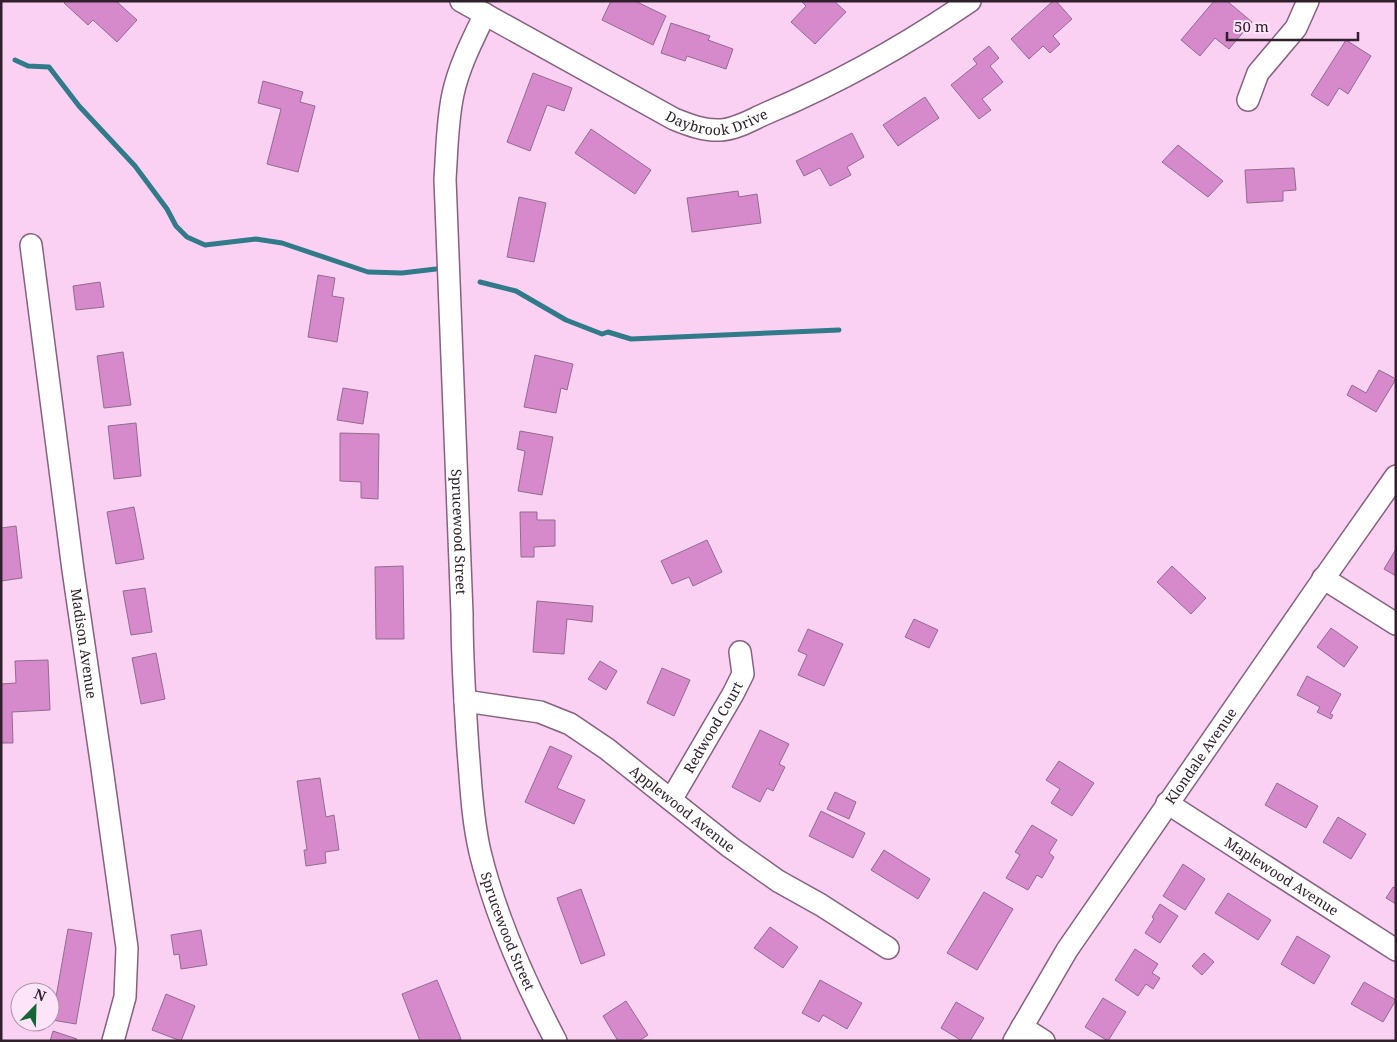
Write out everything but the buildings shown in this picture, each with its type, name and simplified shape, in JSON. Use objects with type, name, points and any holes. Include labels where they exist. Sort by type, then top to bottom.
[{"type":"street","name":"Daybrook Drive","points":[[462,1],[674,119],[695,128],[721,130],[735,127],[792,103],[885,55],[969,1]]},
{"type":"street","points":[[1248,100],[1258,72],[1296,28],[1308,1]]},
{"type":"street","name":"Sprucewood Street","points":[[485,14],[468,49],[453,92],[448,118],[445,179],[462,614],[462,660],[473,813],[487,880],[510,941],[556,1041]]},
{"type":"street","name":"Madison Avenue","points":[[31,245],[73,570],[127,948],[124,997],[112,1041]]},
{"type":"street","name":"Klondale Avenue","points":[[1018,1034],[1067,950],[1323,578],[1396,476]]},
{"type":"street","points":[[1323,578],[1396,624]]},
{"type":"street","name":"Redwood Court","points":[[671,800],[743,674],[740,652]]},
{"type":"street","name":"Applewood Avenue","points":[[465,701],[540,712],[570,724],[607,749],[730,847],[778,881],[888,948]]},
{"type":"street","name":"Maplewood Avenue","points":[[1167,804],[1396,950]]},
{"type":"street","points":[[1018,1034],[1044,1041]]},
{"type":"waterway","points":[[15,60],[28,66],[49,67],[79,106],[135,166],[167,209],[176,226],[187,237],[205,245],[256,239],[282,243],[368,272],[402,273],[436,269]]},
{"type":"waterway","points":[[480,282],[516,291],[566,320],[602,334],[608,332],[631,339],[839,330]]}]
